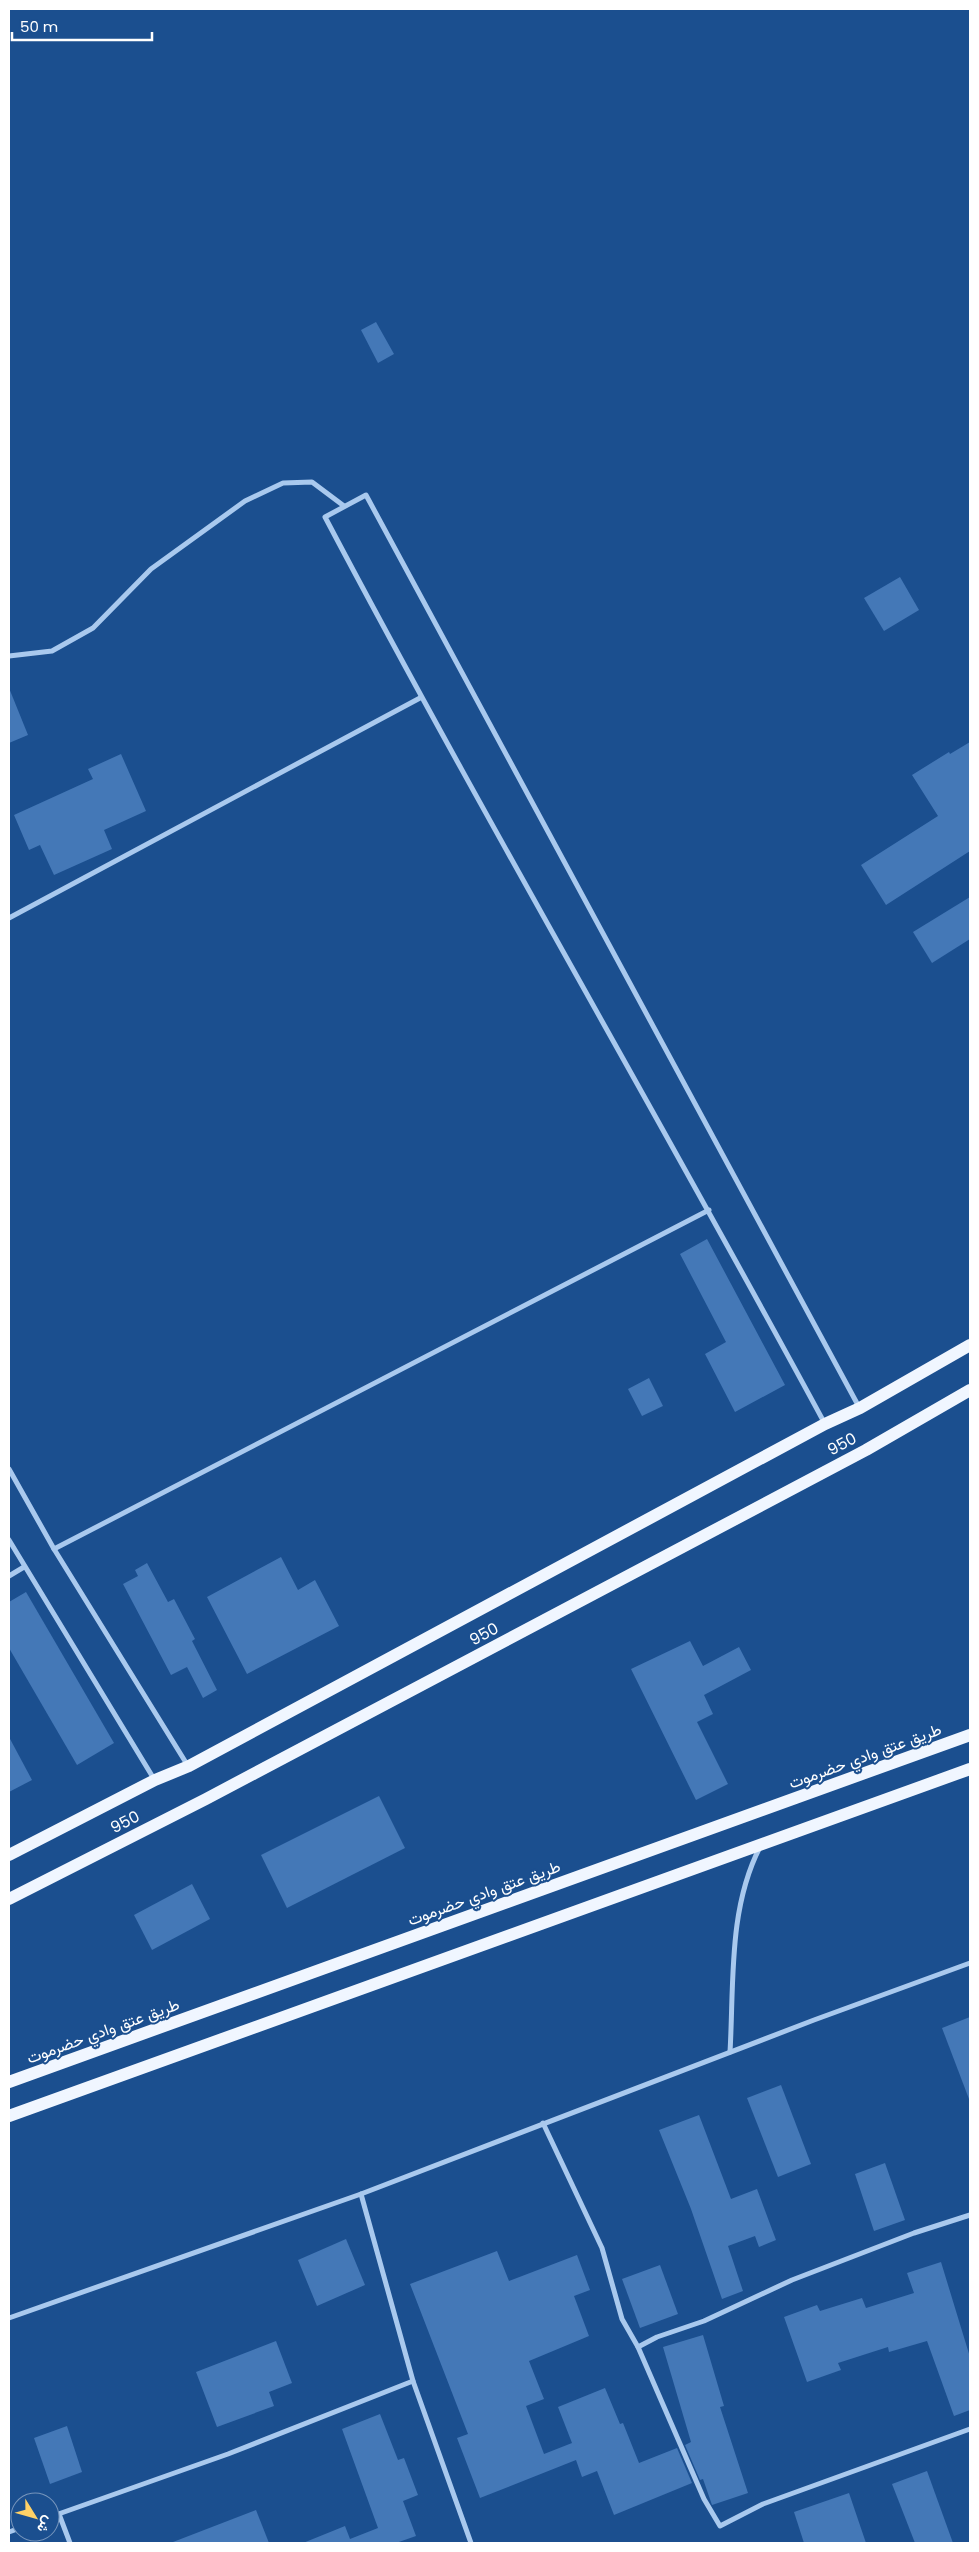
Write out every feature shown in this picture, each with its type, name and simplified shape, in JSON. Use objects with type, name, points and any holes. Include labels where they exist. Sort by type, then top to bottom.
[{"type":"main road","name":"950","points":[[9,1855],[154,1780],[189,1766],[825,1424],[860,1408],[970,1345]]},
{"type":"main road","name":"950","points":[[9,1899],[215,1794],[866,1450],[970,1390]]},
{"type":"main road","name":"طريق عتق وادي حضرموت","points":[[9,2082],[970,1735]]},
{"type":"main road","points":[[9,2116],[970,1769]]},
{"type":"street","points":[[9,656],[52,652],[93,628],[151,569],[245,500],[283,483],[312,482],[344,506]]},
{"type":"street","points":[[825,1424],[710,1210],[420,698],[324,517],[344,506],[366,495],[860,1408]]},
{"type":"street","points":[[9,918],[420,698]]},
{"type":"street","points":[[54,1549],[710,1210]]},
{"type":"street","points":[[9,1469],[54,1549],[189,1766]]},
{"type":"street","points":[[9,1540],[154,1780]]},
{"type":"street","points":[[9,1576],[24,1567]]},
{"type":"street","points":[[730,2052],[737,1916],[746,1880],[762,1844]]},
{"type":"street","points":[[9,2318],[361,2194],[730,2052],[970,1963]]},
{"type":"street","points":[[543,2123],[602,2248],[622,2319],[638,2347],[704,2499],[720,2526],[763,2504],[970,2429]]},
{"type":"street","points":[[361,2194],[413,2381],[471,2543]]},
{"type":"street","points":[[638,2347],[657,2337],[704,2321],[792,2280],[914,2233],[970,2215]]},
{"type":"street","points":[[60,2514],[228,2454],[413,2381]]},
{"type":"street","points":[[60,2517],[70,2543]]},
{"type":"building","points":[[376,322],[394,354],[378,363],[361,330]]},
{"type":"building","points":[[900,577],[919,610],[884,631],[864,598]]},
{"type":"building","points":[[9,688],[28,735],[9,743]]},
{"type":"building","points":[[970,742],[970,851],[886,905],[861,865],[938,816],[912,775],[949,752],[950,754]]},
{"type":"building","points":[[121,754],[146,811],[104,830],[112,849],[54,875],[40,845],[29,850],[14,815],[93,779],[88,769]]},
{"type":"building","points":[[970,897],[970,939],[932,963],[913,932]]},
{"type":"building","points":[[707,1239],[785,1385],[735,1412],[705,1354],[726,1342],[680,1254]]},
{"type":"building","points":[[649,1378],[663,1406],[642,1416],[628,1389]]},
{"type":"building","points":[[281,1557],[298,1590],[315,1580],[339,1626],[247,1674],[207,1597]]},
{"type":"building","points":[[147,1563],[168,1602],[174,1599],[195,1639],[192,1641],[217,1690],[203,1698],[187,1667],[171,1675],[123,1584],[138,1576],[135,1570]]},
{"type":"building","points":[[26,1592],[114,1743],[77,1765],[9,1648],[9,1602]]},
{"type":"building","points":[[690,1641],[703,1666],[739,1647],[751,1670],[704,1695],[713,1714],[697,1722],[728,1784],[696,1800],[631,1669]]},
{"type":"building","points":[[9,1737],[32,1780],[9,1792]]},
{"type":"building","points":[[379,1796],[405,1848],[287,1908],[261,1855]]},
{"type":"building","points":[[192,1884],[210,1919],[152,1950],[134,1915]]},
{"type":"building","points":[[970,2017],[970,2099],[969,2099],[942,2028]]},
{"type":"building","points":[[781,2085],[811,2164],[778,2177],[747,2098]]},
{"type":"building","points":[[699,2115],[731,2199],[757,2189],[776,2240],[759,2247],[755,2236],[728,2246],[743,2291],[722,2299],[691,2209],[659,2130]]},
{"type":"building","points":[[885,2163],[905,2220],[874,2231],[855,2174]]},
{"type":"building","points":[[346,2239],[365,2285],[317,2306],[298,2260]]},
{"type":"building","points":[[497,2251],[509,2281],[577,2255],[590,2290],[574,2296],[589,2336],[529,2361],[544,2399],[526,2406],[544,2454],[572,2443],[558,2407],[605,2388],[620,2424],[623,2423],[639,2463],[677,2448],[692,2483],[614,2515],[597,2471],[582,2477],[576,2460],[480,2498],[457,2438],[468,2434],[410,2284]]},
{"type":"building","points":[[941,2262],[970,2357],[970,2410],[954,2416],[927,2341],[889,2352],[888,2347],[838,2363],[841,2370],[807,2382],[784,2317],[817,2305],[820,2311],[862,2298],[866,2308],[914,2293],[907,2273]]},
{"type":"building","points":[[660,2265],[678,2314],[640,2328],[622,2279]]},
{"type":"building","points":[[703,2335],[724,2406],[720,2407],[748,2493],[712,2505],[703,2479],[700,2480],[685,2445],[691,2442],[663,2347]]},
{"type":"building","points":[[276,2341],[292,2383],[269,2392],[274,2406],[217,2427],[196,2372]]},
{"type":"building","points":[[380,2414],[398,2460],[404,2458],[418,2495],[403,2501],[416,2536],[396,2543],[303,2543],[345,2526],[350,2539],[378,2528],[342,2429]]},
{"type":"building","points":[[67,2426],[82,2472],[50,2484],[34,2438]]},
{"type":"building","points":[[927,2471],[953,2543],[915,2543],[892,2484]]},
{"type":"building","points":[[849,2493],[866,2543],[804,2543],[794,2512]]},
{"type":"building","points":[[256,2510],[269,2543],[173,2543],[173,2542]]}]
